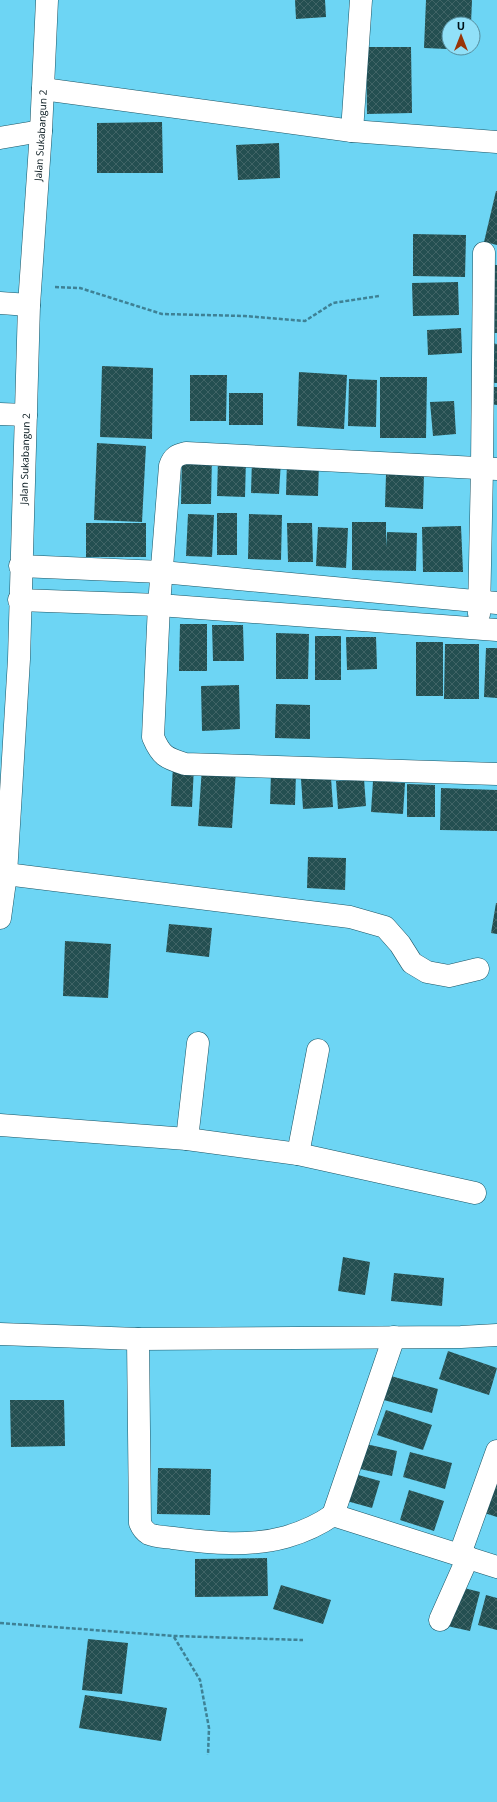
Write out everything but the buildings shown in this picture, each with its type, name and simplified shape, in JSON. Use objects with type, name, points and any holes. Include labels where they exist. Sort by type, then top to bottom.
[{"type":"street","name":"Jalan Sukabangun 2","points":[[0,918],[6,874],[19,659],[20,566],[30,295],[42,131],[47,0]]},
{"type":"street","points":[[352,131],[361,0]]},
{"type":"street","points":[[43,89],[352,131],[497,142]]},
{"type":"street","points":[[0,138],[42,131]]},
{"type":"street","points":[[19,600],[159,605],[488,630],[490,468],[484,253]]},
{"type":"street","points":[[0,303],[30,295]]},
{"type":"street","points":[[0,414],[26,415]]},
{"type":"street","points":[[490,468],[186,452],[178,454],[172,459],[170,466],[159,605],[153,737],[158,750],[170,759],[185,764],[497,774]]},
{"type":"street","points":[[20,566],[162,572],[488,602]]},
{"type":"street","points":[[6,874],[350,917],[385,927],[400,944],[412,962],[427,972],[450,976],[478,969]]},
{"type":"street","points":[[187,1139],[198,1043]]},
{"type":"street","points":[[298,1154],[318,1050]]},
{"type":"street","points":[[0,1125],[187,1139],[298,1154],[475,1193]]},
{"type":"street","points":[[0,1334],[138,1339],[497,1335]]},
{"type":"street","points":[[138,1339],[140,1523],[143,1530],[151,1535],[201,1542],[241,1543],[267,1541],[287,1537],[322,1523],[333,1515],[394,1337]]},
{"type":"street","points":[[440,1620],[464,1556],[497,1451]]},
{"type":"street","points":[[333,1515],[497,1567]]},
{"type":"path","points":[[30,295],[80,288],[162,314],[245,316],[305,321],[333,303],[379,296]]},
{"type":"path","points":[[0,1623],[174,1636],[303,1640]]},
{"type":"path","points":[[174,1636],[200,1680],[209,1728],[208,1755]]}]
